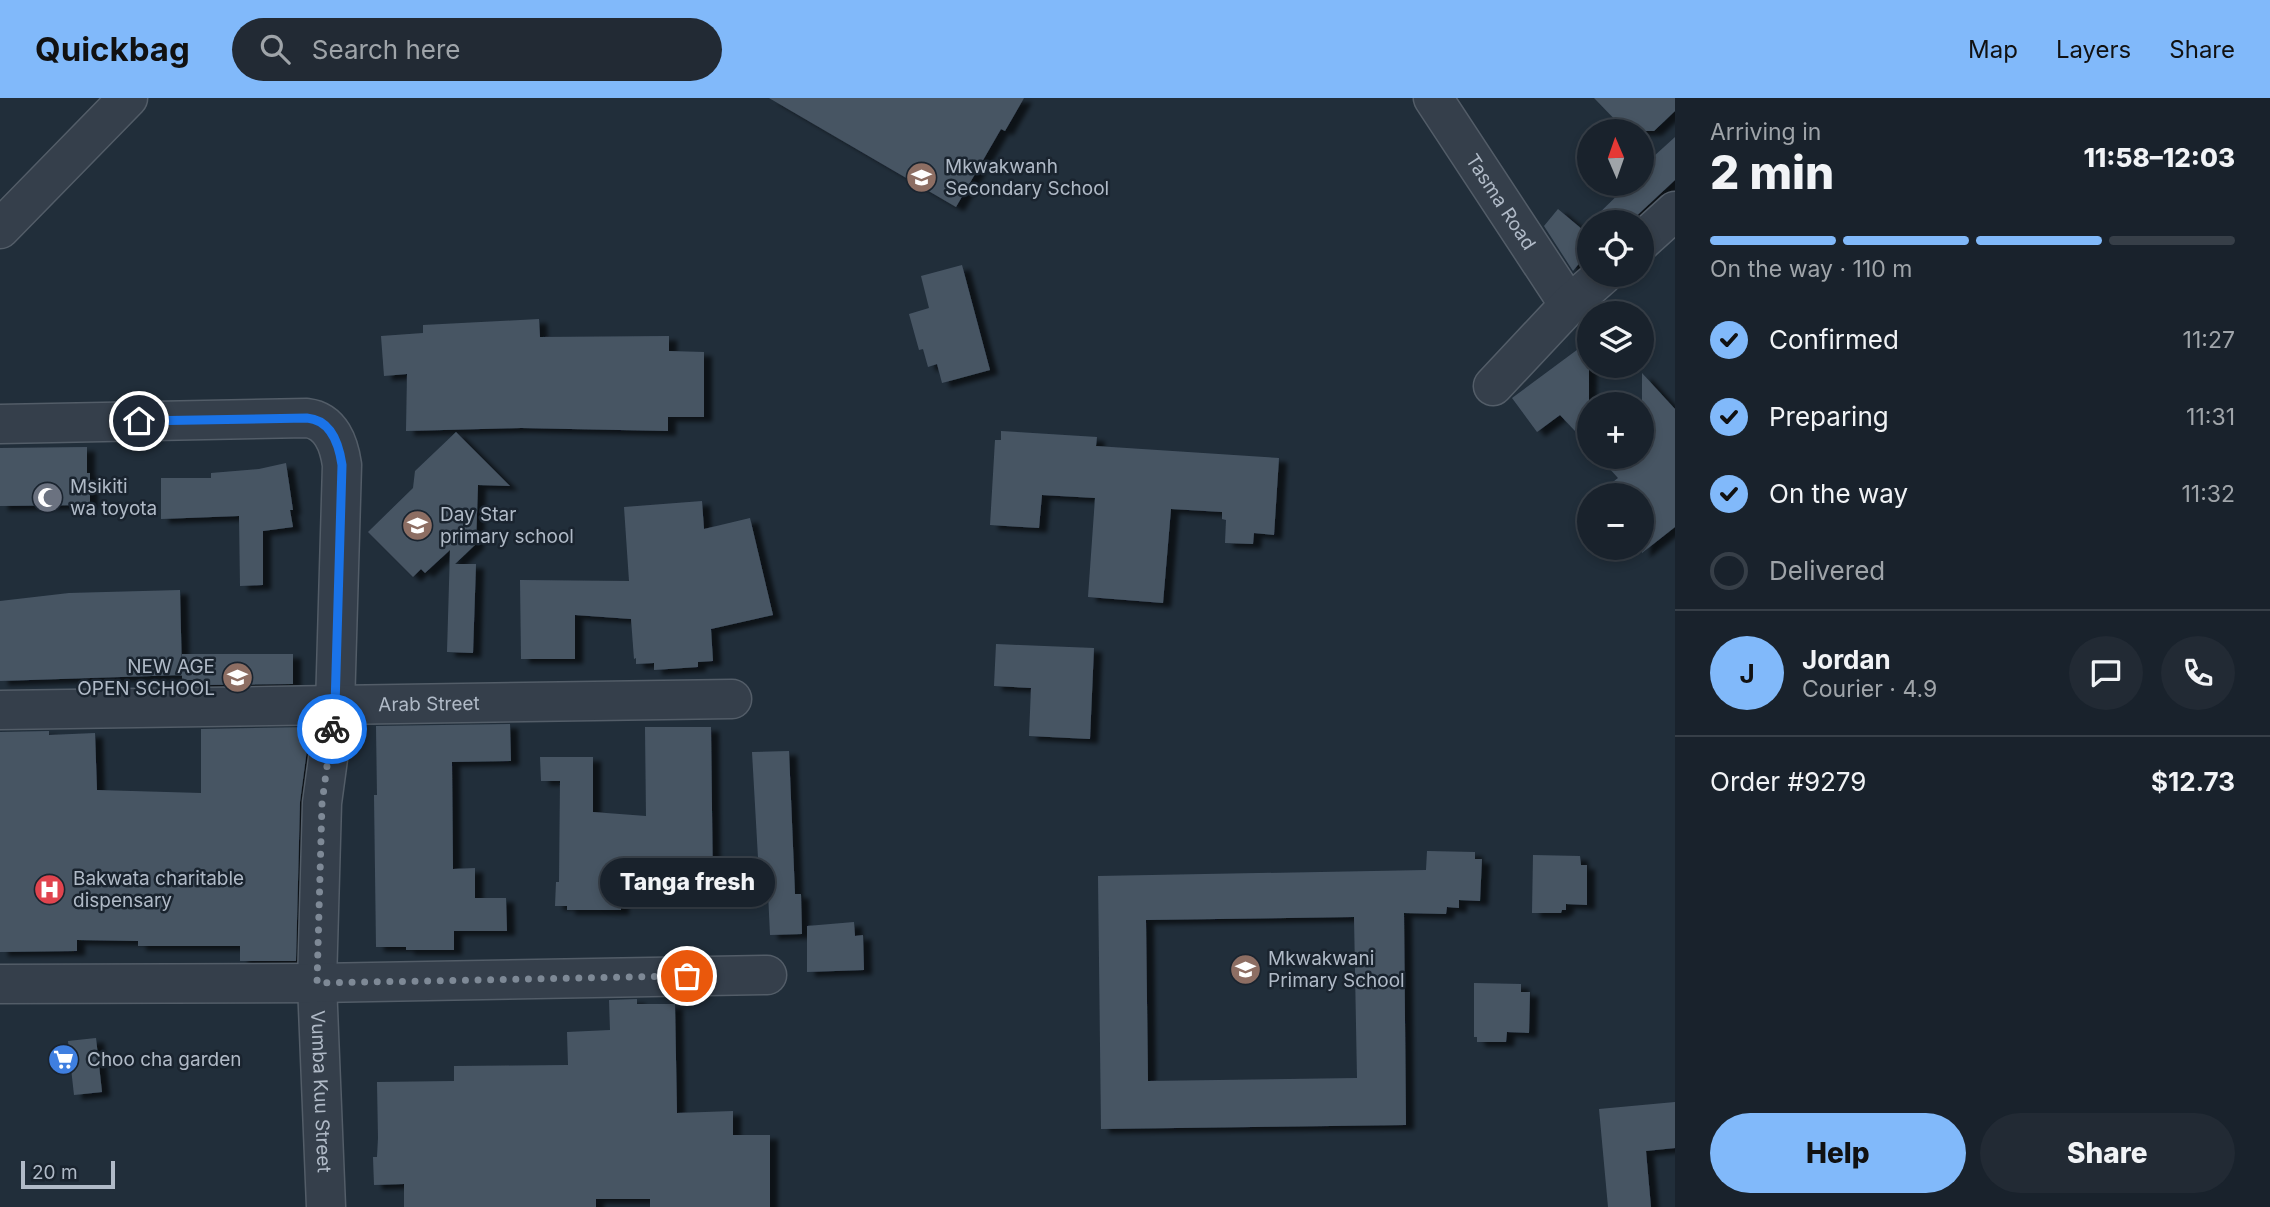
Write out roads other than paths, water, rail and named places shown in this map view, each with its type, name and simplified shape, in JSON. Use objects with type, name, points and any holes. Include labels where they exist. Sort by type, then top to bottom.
[{"type":"street","points":[[0,229],[128,98]]},
{"type":"street","name":"Tasma Road","points":[[1433,98],[1569,305]]},
{"type":"street","points":[[1654,230],[1675,211]]},
{"type":"street","points":[[1493,386],[1589,287]]},
{"type":"street","name":"Vumba Kuu Street","points":[[0,424],[307,418],[322,423],[335,437],[342,465],[335,707],[322,803],[317,983],[326,1207]]},
{"type":"street","name":"Arab Street","points":[[0,710],[732,699]]},
{"type":"street","points":[[0,984],[317,983],[767,975]]},
{"type":"place","name":"Mkwakwanh Secondary School","points":[[922,177]]},
{"type":"place","name":"Msikiti wa toyota","points":[[47,497]]},
{"type":"place","name":"Day Star primary school","points":[[417,525]]},
{"type":"place","name":"NEW AGE OPEN SCHOOL","points":[[238,677]]},
{"type":"place","name":"Bakwata charitable dispensary","points":[[50,889]]},
{"type":"place","name":"Mkwakwani Primary School","points":[[1245,969]]},
{"type":"place","name":"Tanga fresh","points":[[687,976]]},
{"type":"place","name":"Choo cha garden","points":[[64,1059]]}]
